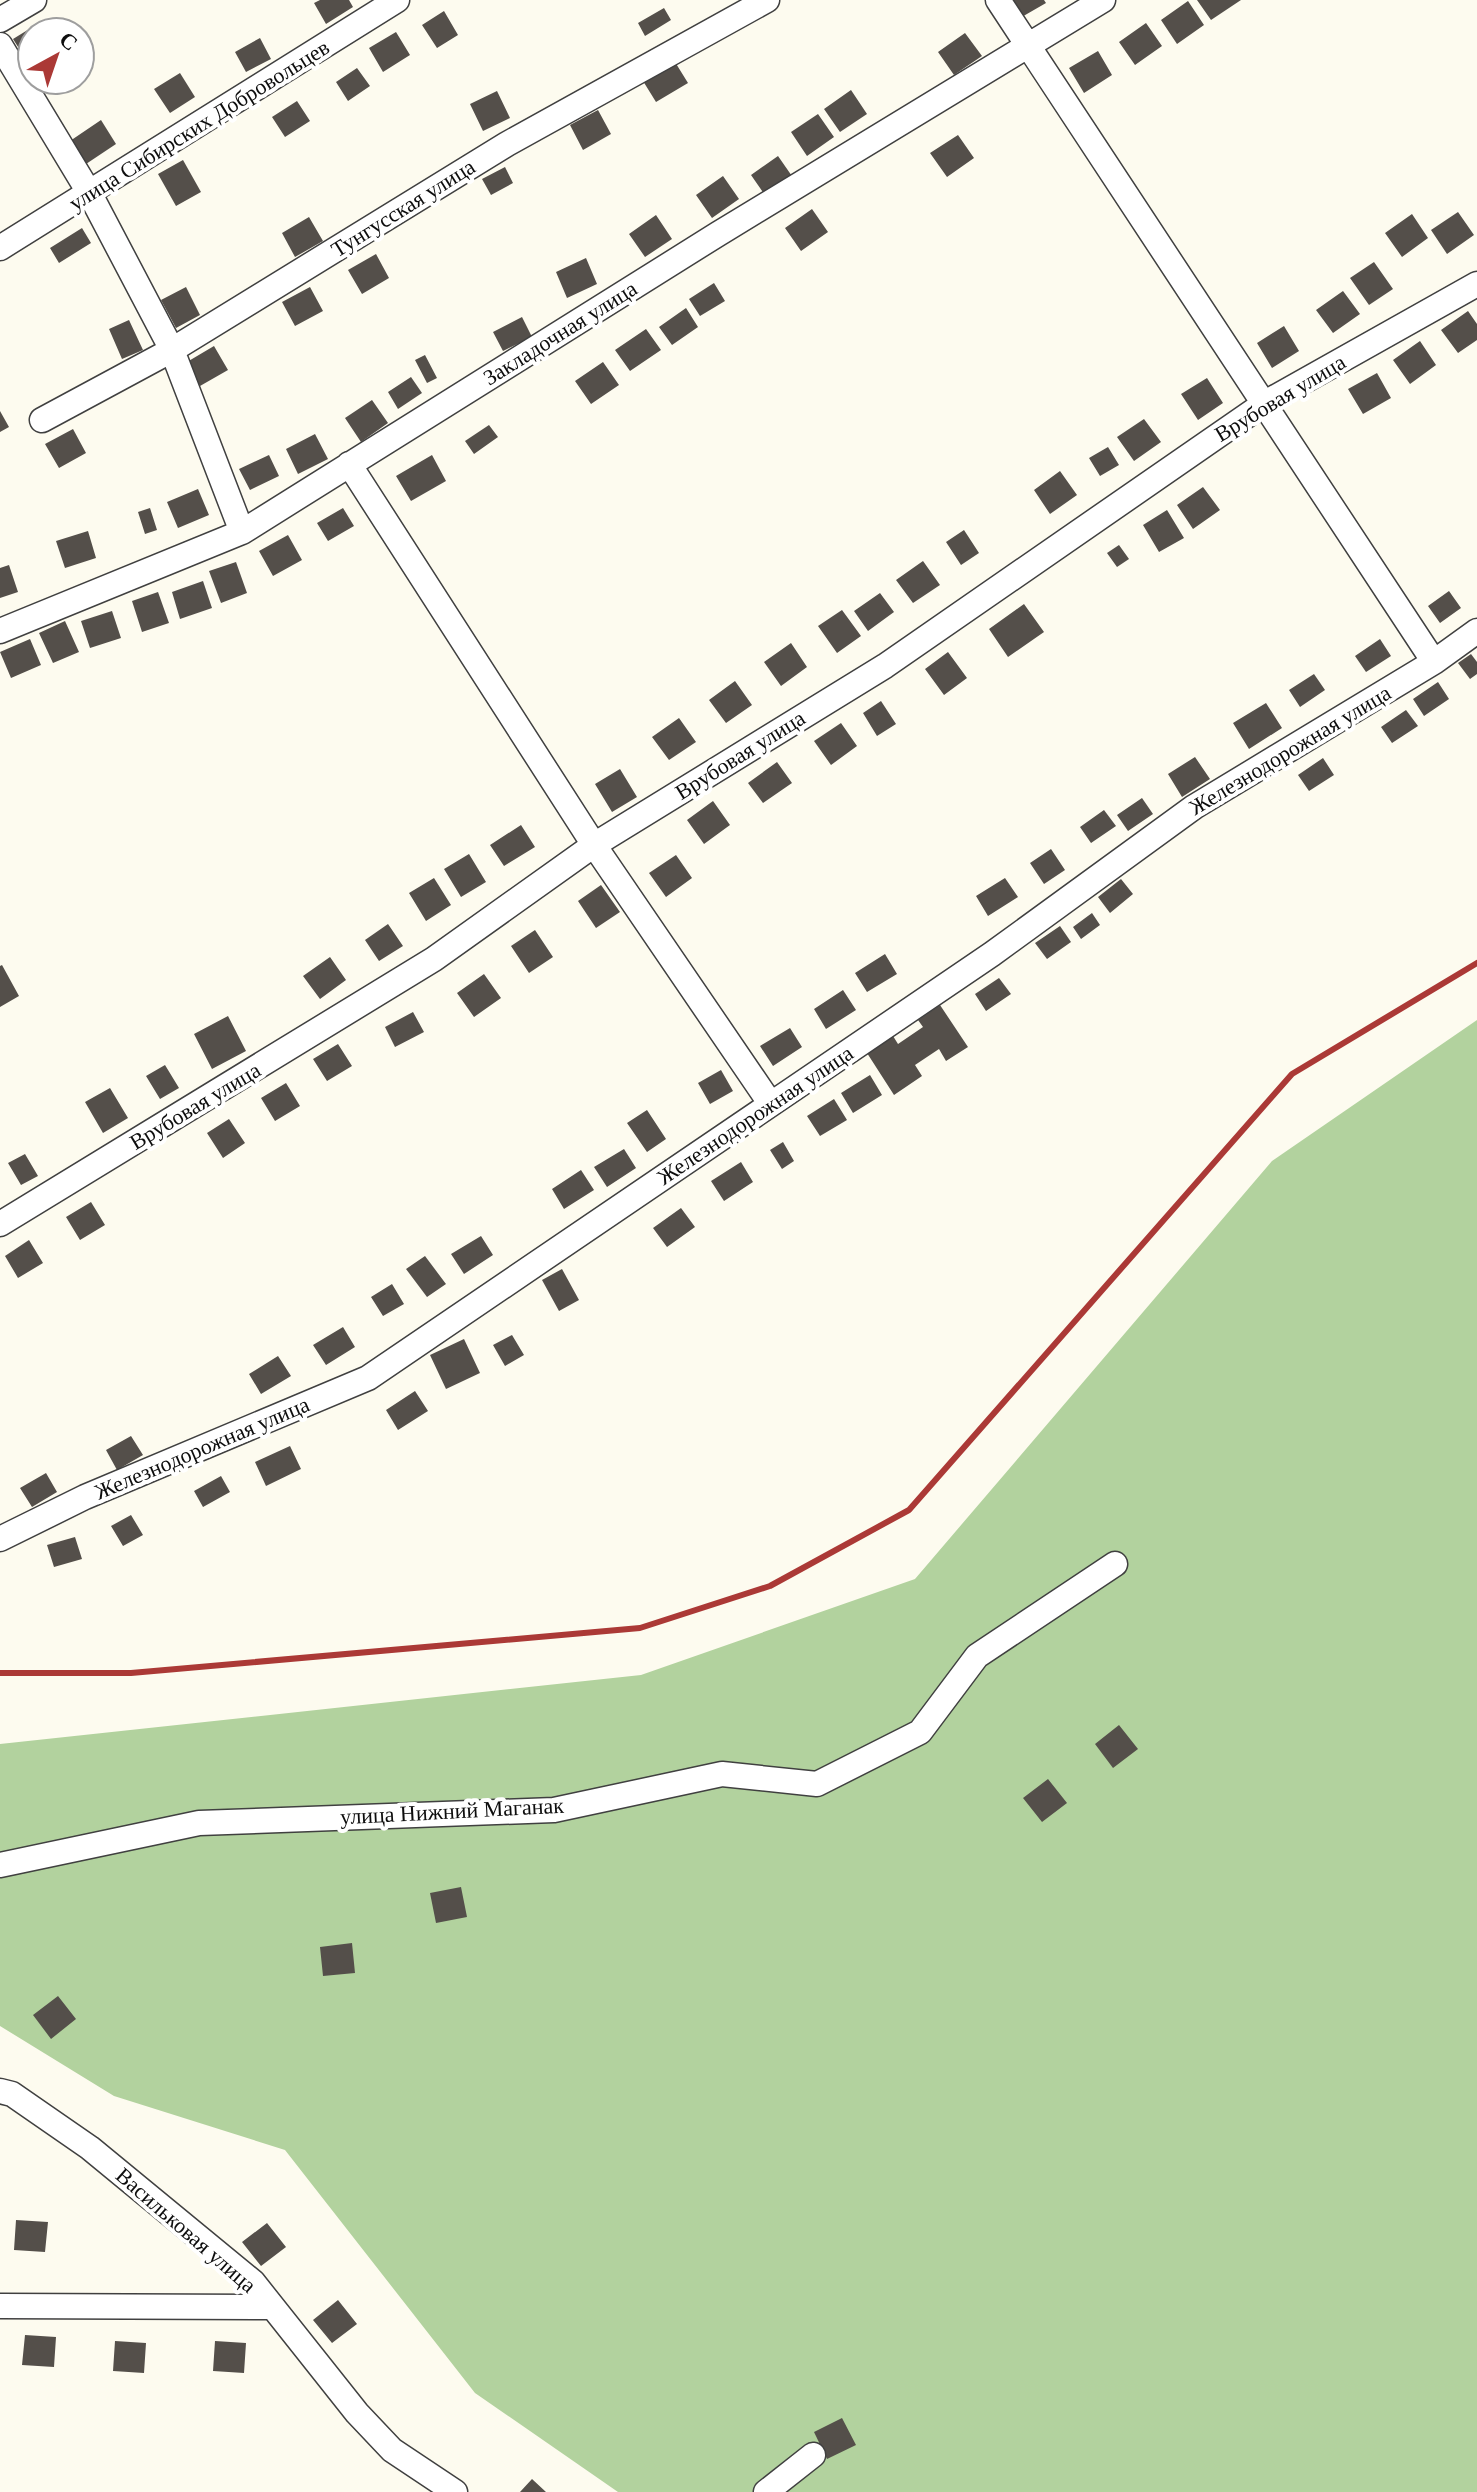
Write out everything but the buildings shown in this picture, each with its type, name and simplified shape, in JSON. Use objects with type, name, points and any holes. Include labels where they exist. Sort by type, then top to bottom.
[{"type":"street","points":[[0,20],[34,0]]},
{"type":"street","name":"улица Сибирских Добровольцев","points":[[0,248],[397,0]]},
{"type":"street","name":"Тунгусская улица","points":[[42,420],[172,350],[507,144],[767,0]]},
{"type":"street","points":[[998,0],[1434,662]]},
{"type":"street","name":"Закладочная улица","points":[[0,631],[242,532],[1103,0]]},
{"type":"street","points":[[0,45],[90,194],[172,350],[242,532]]},
{"type":"street","name":"Врубовая улица","points":[[0,1224],[434,959],[594,845],[885,666],[1265,403],[1477,284]]},
{"type":"street","points":[[349,464],[594,845],[770,1103]]},
{"type":"street","name":"Железнодорожная улица","points":[[0,1539],[85,1497],[368,1378],[992,954],[1194,807],[1434,662],[1477,631]]},
{"type":"street","name":"улица Нижний Маганак","points":[[0,1865],[199,1823],[554,1810],[722,1774],[817,1784],[920,1732],[977,1656],[1115,1564]]},
{"type":"street","name":"Васильковая улица","points":[[0,2091],[12,2094],[90,2148],[253,2282],[270,2307],[392,2450],[455,2492]]},
{"type":"street","points":[[0,2306],[270,2307]]},
{"type":"street","points":[[766,2492],[813,2455]]},
{"type":"green space","points":[[1477,1020],[1477,2492],[618,2492],[475,2393],[285,2150],[114,2096],[0,2026],[0,1744],[641,1675],[915,1579],[1272,1161]]},
{"type":"railway","points":[[0,1673],[131,1673],[640,1628],[770,1586],[909,1510],[1292,1074],[1477,963]]}]
